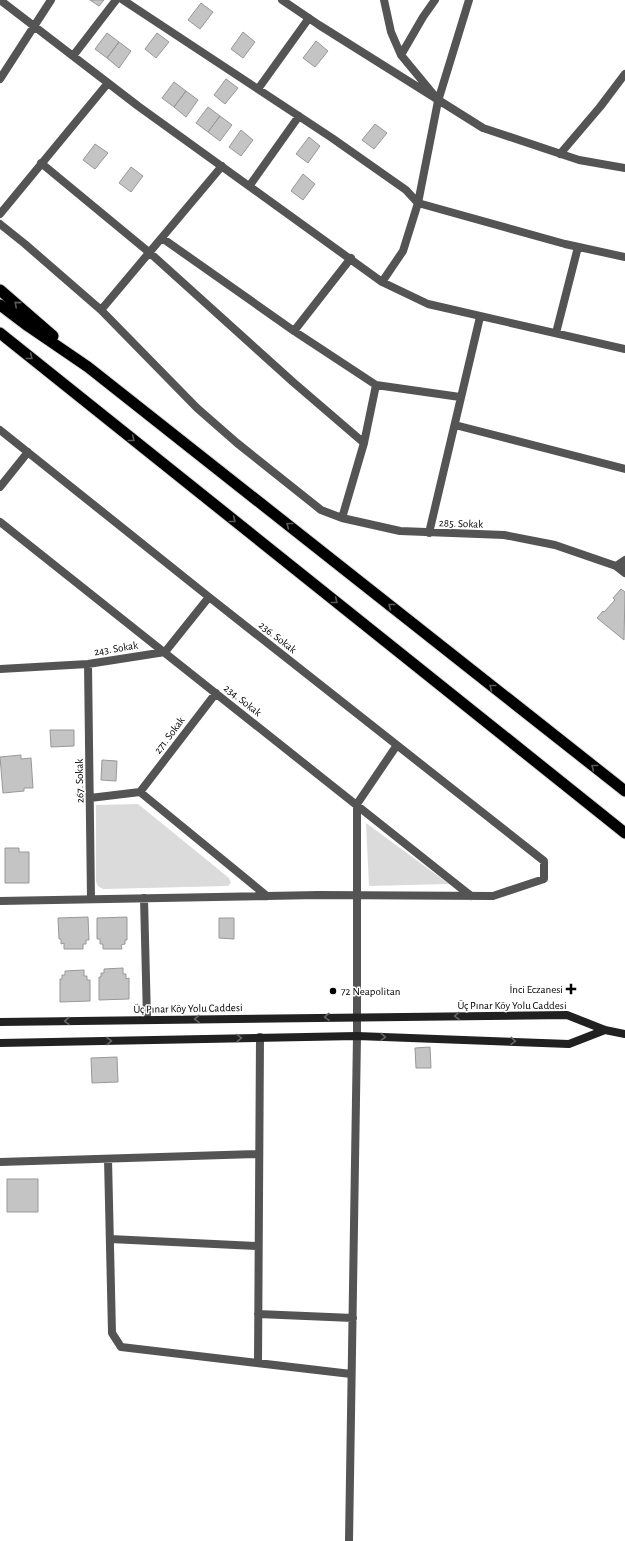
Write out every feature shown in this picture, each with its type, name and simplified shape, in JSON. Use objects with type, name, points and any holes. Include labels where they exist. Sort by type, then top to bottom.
[{"type":"highway","points":[[0,290],[88,367],[625,791]]},
{"type":"highway","points":[[0,305],[88,367]]},
{"type":"highway","points":[[0,333],[625,833]]},
{"type":"main road","name":"Üç Pınar Köy Yolu Caddesi","points":[[0,1022],[567,1015],[605,1030],[625,1034]]},
{"type":"main road","points":[[0,1043],[358,1036],[569,1044],[605,1030]]},
{"type":"street","points":[[0,0],[108,83],[351,258],[382,282],[428,304],[625,349]]},
{"type":"street","points":[[0,79],[35,27],[51,0]]},
{"type":"street","points":[[73,56],[116,0]]},
{"type":"street","points":[[122,0],[299,116],[406,190],[418,203],[578,247],[625,257]]},
{"type":"street","points":[[282,0],[438,101],[483,128],[579,160],[625,168]]},
{"type":"street","points":[[384,0],[391,32],[401,56],[438,101]]},
{"type":"street","points":[[401,56],[423,17],[435,0]]},
{"type":"street","points":[[382,282],[403,251],[418,203],[438,101],[469,0]]},
{"type":"street","points":[[258,89],[309,18]]},
{"type":"street","points":[[560,154],[600,107],[625,74]]},
{"type":"street","points":[[0,214],[108,83]]},
{"type":"street","points":[[250,185],[299,116]]},
{"type":"street","points":[[41,164],[150,253],[293,382],[364,443]]},
{"type":"street","points":[[101,310],[222,166]]},
{"type":"street","name":"285. Sokak","points":[[0,224],[101,310],[197,408],[237,443],[321,510],[342,518],[400,531],[504,535],[555,545],[616,566],[625,567]]},
{"type":"street","points":[[162,238],[294,331],[376,385],[460,397]]},
{"type":"street","points":[[556,333],[578,247]]},
{"type":"street","points":[[294,331],[351,258]]},
{"type":"street","points":[[429,533],[480,317]]},
{"type":"street","points":[[342,518],[364,443],[376,385]]},
{"type":"street","points":[[455,425],[625,469]]},
{"type":"street","name":"236. Sokak","points":[[0,430],[544,861],[544,879],[493,896],[472,896]]},
{"type":"street","points":[[0,487],[28,452]]},
{"type":"street","name":"234. Sokak","points":[[0,522],[472,896]]},
{"type":"street","points":[[625,560],[616,566],[625,573]]},
{"type":"street","points":[[165,652],[209,597]]},
{"type":"street","name":"243. Sokak","points":[[0,669],[88,664],[165,652]]},
{"type":"street","name":"267. Sokak","points":[[88,664],[91,899]]},
{"type":"street","name":"271. Sokak","points":[[140,792],[216,693]]},
{"type":"street","points":[[348,1541],[358,1036],[357,804],[397,745]]},
{"type":"street","points":[[90,798],[140,792],[267,896]]},
{"type":"street","points":[[0,901],[358,895],[472,896]]},
{"type":"street","points":[[144,898],[147,1019]]},
{"type":"street","points":[[258,1363],[260,1037]]},
{"type":"street","points":[[0,1162],[259,1154]]},
{"type":"street","points":[[108,1159],[112,1333],[121,1347],[351,1374]]},
{"type":"street","points":[[110,1239],[258,1246]]},
{"type":"street","points":[[258,1314],[352,1318]]},
{"type":"shaded area","points":[[138,804],[229,878],[231,883],[228,886],[103,889],[98,886],[96,882],[96,805]]},
{"type":"shaded area","points":[[366,823],[449,884],[369,886]]},
{"type":"building","points":[[90,0],[104,0],[99,6]]},
{"type":"building","points":[[201,3],[213,12],[200,29],[188,20]]},
{"type":"building","points":[[243,32],[255,42],[243,58],[231,49]]},
{"type":"building","points":[[107,33],[119,42],[107,58],[95,49]]},
{"type":"building","points":[[157,33],[169,42],[156,58],[145,49]]},
{"type":"building","points":[[316,41],[328,51],[315,67],[303,58]]},
{"type":"building","points":[[119,42],[131,51],[119,68],[107,58]]},
{"type":"building","points":[[226,79],[238,88],[225,104],[214,95]]},
{"type":"building","points":[[174,82],[186,91],[174,107],[162,98]]},
{"type":"building","points":[[186,91],[198,100],[186,117],[174,107]]},
{"type":"building","points":[[208,107],[220,116],[208,132],[196,123]]},
{"type":"building","points":[[220,116],[232,125],[220,141],[208,132]]},
{"type":"building","points":[[375,124],[387,133],[374,149],[362,140]]},
{"type":"building","points":[[241,130],[253,140],[241,156],[229,147]]},
{"type":"building","points":[[309,137],[320,146],[308,163],[296,154]]},
{"type":"building","points":[[95,144],[108,153],[95,169],[83,160]]},
{"type":"building","points":[[131,167],[143,176],[131,192],[119,183]]},
{"type":"building","points":[[303,174],[315,184],[303,200],[291,191]]},
{"type":"building","points":[[621,589],[625,592],[624,640],[597,618],[615,600],[613,598]]},
{"type":"building","points":[[50,730],[74,730],[74,746],[51,747]]},
{"type":"building","points":[[21,755],[21,759],[31,758],[33,788],[24,788],[24,791],[3,793],[0,757]]},
{"type":"building","points":[[102,760],[117,761],[116,781],[101,780]]},
{"type":"building","points":[[5,848],[19,848],[19,852],[29,852],[29,883],[5,883]]},
{"type":"building","points":[[88,917],[89,940],[86,940],[86,944],[83,944],[83,949],[64,949],[64,943],[61,944],[61,939],[59,939],[58,918]]},
{"type":"building","points":[[127,917],[127,940],[125,940],[125,944],[121,945],[122,949],[103,949],[103,944],[100,944],[100,939],[97,939],[97,918]]},
{"type":"building","points":[[219,918],[234,918],[234,939],[219,938]]},
{"type":"building","points":[[123,968],[123,974],[126,974],[126,979],[129,978],[129,999],[99,1000],[99,977],[101,977],[101,973],[104,973],[104,969]]},
{"type":"building","points":[[84,970],[84,976],[87,976],[87,980],[90,980],[90,1001],[60,1002],[60,979],[62,979],[62,975],[65,975],[65,971]]},
{"type":"building","points":[[430,1047],[431,1068],[416,1068],[415,1048]]},
{"type":"building","points":[[117,1057],[118,1082],[92,1083],[91,1058]]},
{"type":"building","points":[[7,1179],[38,1179],[38,1212],[7,1212]]},
{"type":"place","name":"İnci Eczanesi","points":[[571,989]]},
{"type":"place","name":"72 Neapolitan","points":[[333,991]]}]
